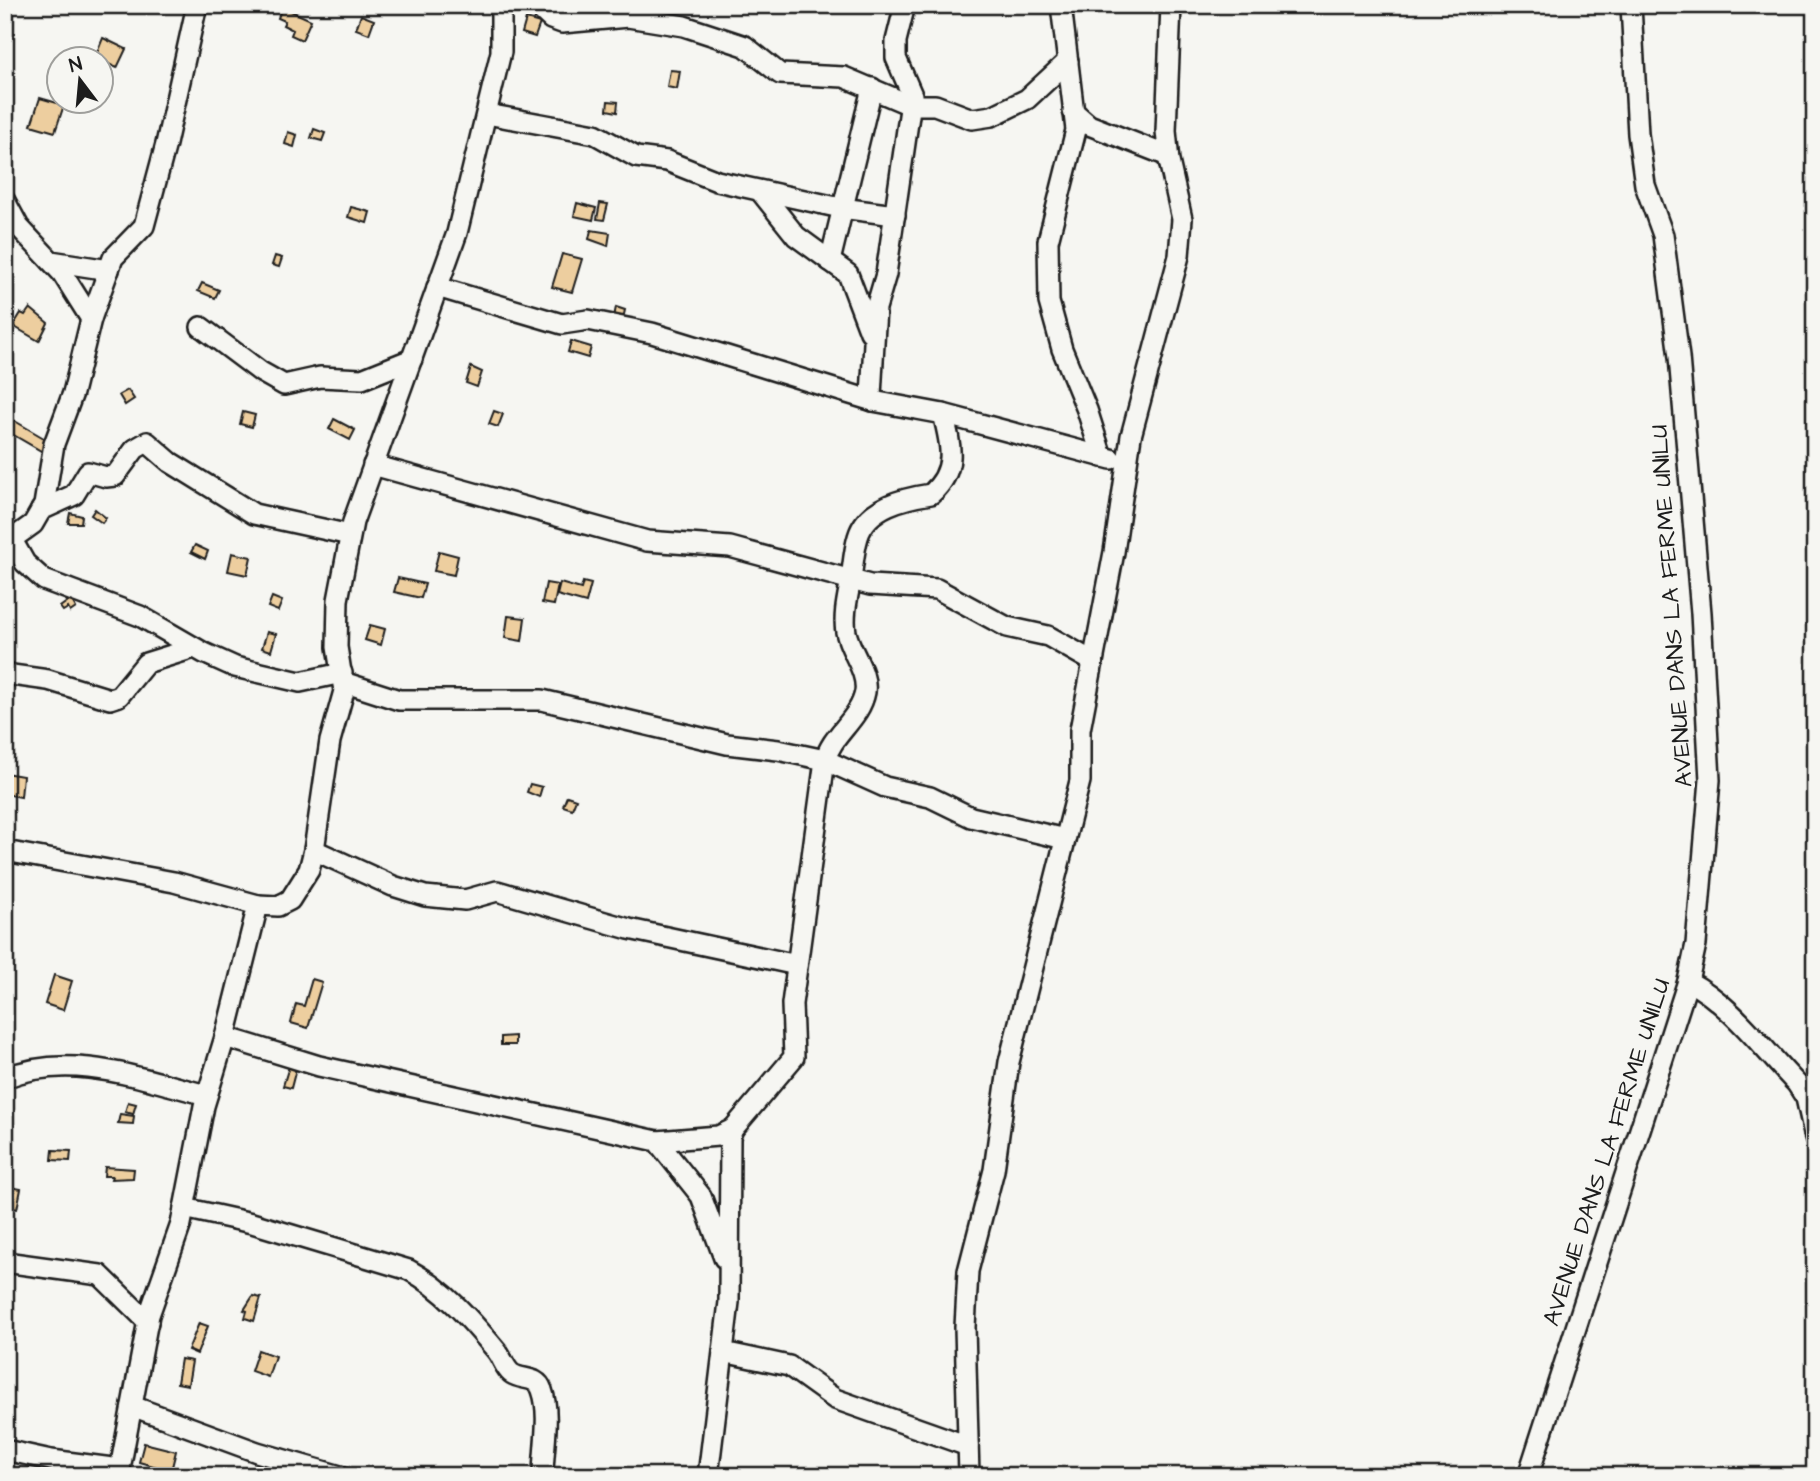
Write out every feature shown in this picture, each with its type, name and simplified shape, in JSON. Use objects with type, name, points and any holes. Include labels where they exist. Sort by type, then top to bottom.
[{"type":"street","points":[[197,5],[153,201],[144,226],[122,246],[109,270],[90,319],[73,393],[54,444],[41,510],[33,524],[8,542],[26,563],[44,580],[140,616],[194,648],[235,667],[300,682],[343,678],[399,700],[542,700],[608,713],[691,737],[825,760],[885,787],[930,797],[971,817],[1065,839]]},
{"type":"street","points":[[5,851],[174,882],[258,905],[278,906],[290,900],[309,870],[330,741],[344,691],[337,647],[338,600],[350,535],[457,233],[501,52],[500,5]]},
{"type":"street","points":[[537,5],[551,19],[562,23],[628,17],[684,26],[745,46],[780,74],[844,77],[911,105],[935,105],[972,119],[981,119],[1027,99],[1068,61]]},
{"type":"street","points":[[873,401],[876,308],[886,274],[912,94],[896,58],[896,41],[905,5]]},
{"type":"street","points":[[1061,5],[1076,130],[1048,241],[1049,302],[1062,349],[1102,457]]},
{"type":"street","points":[[969,1476],[965,1327],[968,1271],[994,1170],[1009,1062],[1080,781],[1080,730],[1114,552],[1127,462],[1179,257],[1182,219],[1168,156],[1171,5]]},
{"type":"street","name":"AVENUE DANS LA FERME UNILU","points":[[1528,1476],[1688,981],[1696,944],[1710,780],[1701,613],[1678,357],[1662,235],[1646,185],[1638,134],[1631,5]]},
{"type":"street","points":[[830,261],[872,88]]},
{"type":"street","points":[[1073,111],[1089,125],[1168,156]]},
{"type":"street","points":[[487,114],[595,134],[636,157],[667,161],[717,181],[841,208],[895,215]]},
{"type":"street","points":[[760,191],[796,236],[830,261],[853,283],[875,349]]},
{"type":"street","points":[[5,201],[10,222],[51,261],[90,319]]},
{"type":"street","points":[[51,261],[109,270]]},
{"type":"street","points":[[437,287],[562,324],[588,320],[641,330],[873,401],[943,414],[1127,462]]},
{"type":"street","points":[[201,327],[261,372],[284,385],[320,377],[362,379],[412,359]]},
{"type":"street","points":[[225,1037],[319,1066],[657,1141],[718,1136],[733,1129],[794,1057],[792,1004],[825,760],[837,736],[860,707],[865,693],[861,669],[846,632],[845,617],[858,534],[888,503],[901,498],[931,494],[948,474],[952,456],[943,414]]},
{"type":"street","points":[[41,510],[74,495],[88,472],[106,477],[115,476],[135,449],[148,442],[170,463],[254,514],[350,535]]},
{"type":"street","points":[[373,465],[647,541],[730,547],[884,587],[937,589],[1007,627],[1048,636],[1092,661]]},
{"type":"street","points":[[5,674],[48,680],[110,699],[119,696],[146,663],[194,648]]},
{"type":"street","points":[[314,850],[393,886],[425,896],[465,900],[497,891],[629,929],[797,965]]},
{"type":"street","points":[[5,1450],[117,1472],[148,1322],[184,1209],[207,1096],[225,1037],[258,905]]},
{"type":"street","points":[[1688,981],[1709,992],[1726,1007],[1797,1084],[1806,1098],[1815,1138]]},
{"type":"street","points":[[5,1078],[37,1067],[64,1065],[108,1071],[207,1096]]},
{"type":"street","points":[[708,1476],[723,1352],[729,1273],[729,1160],[733,1129]]},
{"type":"street","points":[[657,1141],[701,1196],[729,1273]]},
{"type":"street","points":[[184,1209],[252,1223],[410,1270],[433,1283],[493,1347],[514,1376],[536,1381],[540,1385],[546,1422],[543,1476]]},
{"type":"street","points":[[5,1262],[100,1275],[148,1322]]},
{"type":"street","points":[[723,1352],[789,1366],[835,1399],[968,1446]]},
{"type":"street","points":[[132,1406],[257,1452],[340,1476]]},
{"type":"building","points":[[282,7],[311,20],[302,40],[291,35],[293,30],[283,25],[285,21],[278,18]]},
{"type":"building","points":[[361,15],[374,20],[369,34],[356,29]]},
{"type":"building","points":[[526,19],[540,23],[535,37],[522,33]]},
{"type":"building","points":[[103,38],[126,49],[117,68],[116,46],[100,46]]},
{"type":"building","points":[[670,70],[680,71],[677,89],[667,87]]},
{"type":"building","points":[[40,98],[46,100],[46,116],[60,116],[55,132],[31,125]]},
{"type":"building","points":[[608,101],[618,102],[617,112],[607,110]]},
{"type":"building","points":[[314,129],[325,133],[322,141],[311,138]]},
{"type":"building","points":[[288,132],[297,135],[294,147],[285,144]]},
{"type":"building","points":[[577,203],[596,208],[593,220],[574,216]]},
{"type":"building","points":[[600,203],[608,204],[604,220],[597,219]]},
{"type":"building","points":[[351,207],[370,212],[367,223],[348,217]]},
{"type":"building","points":[[591,230],[610,233],[608,246],[589,239]]},
{"type":"building","points":[[562,254],[582,259],[572,292],[552,287]]},
{"type":"building","points":[[275,256],[282,258],[279,267],[272,265]]},
{"type":"building","points":[[202,283],[219,290],[215,298],[198,291]]},
{"type":"building","points":[[616,307],[625,310],[623,319],[614,317]]},
{"type":"building","points":[[30,308],[48,323],[39,341],[13,326],[21,313],[25,315]]},
{"type":"building","points":[[5,333],[14,336],[8,359],[5,359]]},
{"type":"building","points":[[571,341],[591,347],[588,358],[568,352]]},
{"type":"building","points":[[471,367],[482,372],[477,387],[466,383]]},
{"type":"building","points":[[128,390],[134,399],[125,405],[119,395]]},
{"type":"building","points":[[494,411],[503,414],[498,427],[489,424]]},
{"type":"building","points":[[243,412],[255,415],[252,427],[240,424]]},
{"type":"building","points":[[8,417],[49,441],[43,452],[5,430]]},
{"type":"building","points":[[334,419],[355,430],[350,440],[329,429]]},
{"type":"building","points":[[95,509],[106,518],[102,523],[91,515]]},
{"type":"building","points":[[70,513],[82,516],[81,523],[68,523]]},
{"type":"building","points":[[195,545],[208,551],[205,559],[191,552]]},
{"type":"building","points":[[439,551],[458,556],[454,575],[434,571]]},
{"type":"building","points":[[232,553],[251,557],[247,575],[228,571]]},
{"type":"building","points":[[398,578],[425,584],[421,598],[394,592]]},
{"type":"building","points":[[583,582],[591,584],[586,603],[557,595],[560,583],[581,589]]},
{"type":"building","points":[[546,583],[558,585],[554,605],[542,603]]},
{"type":"building","points":[[272,597],[282,601],[278,611],[268,607]]},
{"type":"building","points":[[71,599],[76,608],[70,612],[68,608],[63,611],[60,607]]},
{"type":"building","points":[[508,616],[525,618],[522,641],[505,638]]},
{"type":"building","points":[[370,625],[385,629],[381,645],[365,640]]},
{"type":"building","points":[[267,632],[276,634],[271,651],[262,648]]},
{"type":"building","points":[[5,773],[23,776],[21,797],[5,794]]},
{"type":"building","points":[[530,784],[542,787],[539,797],[527,792]]},
{"type":"building","points":[[567,796],[576,799],[572,809],[563,806]]},
{"type":"building","points":[[54,975],[72,981],[63,1010],[45,1004]]},
{"type":"building","points":[[312,979],[322,982],[308,1028],[291,1023],[296,1004],[304,1006]]},
{"type":"building","points":[[515,1036],[515,1045],[501,1045],[501,1037]]},
{"type":"building","points":[[290,1063],[297,1065],[291,1088],[283,1086]]},
{"type":"building","points":[[128,1102],[136,1104],[133,1114],[125,1112]]},
{"type":"building","points":[[120,1114],[134,1116],[133,1124],[118,1123]]},
{"type":"building","points":[[53,1150],[71,1151],[70,1161],[52,1160]]},
{"type":"building","points":[[105,1167],[134,1169],[133,1178],[111,1179],[112,1176],[104,1176]]},
{"type":"building","points":[[5,1186],[21,1189],[17,1209],[5,1206]]},
{"type":"building","points":[[253,1296],[261,1298],[254,1321],[245,1318],[247,1311],[244,1310]]},
{"type":"building","points":[[199,1323],[208,1326],[197,1354],[188,1350]]},
{"type":"building","points":[[258,1350],[275,1356],[268,1377],[251,1371]]},
{"type":"building","points":[[181,1359],[192,1361],[188,1385],[177,1383]]},
{"type":"building","points":[[144,1443],[176,1451],[171,1471],[139,1462]]}]
